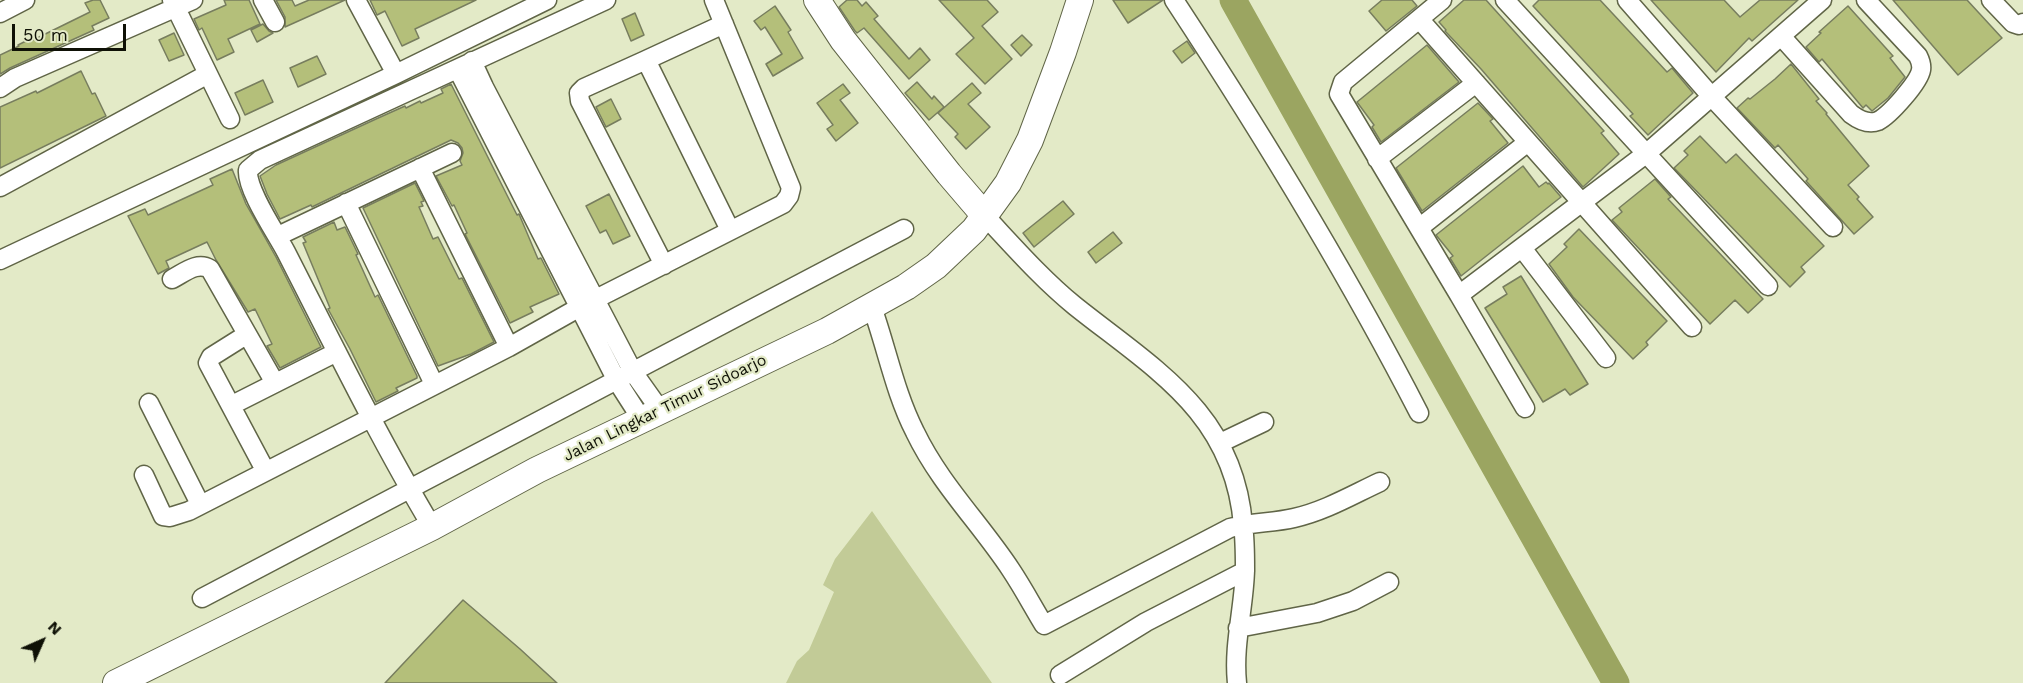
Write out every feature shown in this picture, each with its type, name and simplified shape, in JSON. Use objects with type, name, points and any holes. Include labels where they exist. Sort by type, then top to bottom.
[{"type":"main road","points":[[817,0],[843,40],[949,174],[986,216]]},
{"type":"main road","name":"Jalan Lingkar Timur Sidoarjo","points":[[116,683],[432,527],[537,470],[827,331],[906,287],[936,266],[974,230],[1008,183],[1030,140],[1080,0]]},
{"type":"street","points":[[0,13],[25,0]]},
{"type":"street","points":[[0,88],[15,78],[174,4],[193,0]]},
{"type":"street","points":[[264,0],[274,22]]},
{"type":"street","points":[[356,0],[396,74]]},
{"type":"street","points":[[0,260],[396,74],[547,0]]},
{"type":"street","points":[[432,527],[370,417],[248,182],[247,172],[249,167],[260,160],[606,0]]},
{"type":"street","points":[[144,475],[165,517],[171,518],[783,204],[791,190],[714,0]]},
{"type":"street","points":[[1174,0],[1230,84],[1301,201],[1419,413]]},
{"type":"street","points":[[1442,0],[1342,82],[1339,94],[1525,408]]},
{"type":"street","points":[[1505,0],[1768,286]]},
{"type":"street","points":[[1627,0],[1712,97],[1833,227]]},
{"type":"street","points":[[1459,295],[1647,153],[1822,0]]},
{"type":"street","points":[[1781,36],[1851,114],[1862,121],[1878,121],[1907,92],[1922,68],[1918,56],[1866,0]]},
{"type":"street","points":[[1991,0],[2013,23],[2019,25],[2023,23]]},
{"type":"street","points":[[174,4],[230,119]]},
{"type":"street","points":[[1420,20],[1692,327]]},
{"type":"street","points":[[664,265],[579,97],[580,91],[724,24]]},
{"type":"street","points":[[646,60],[730,230]]},
{"type":"street","points":[[465,65],[625,376],[651,415]]},
{"type":"street","points":[[0,187],[208,74]]},
{"type":"street","points":[[1377,159],[1476,83]]},
{"type":"street","points":[[1419,228],[1528,141]]},
{"type":"street","points":[[278,236],[453,153]]},
{"type":"street","points":[[420,168],[508,347]]},
{"type":"street","points":[[346,203],[434,384]]},
{"type":"street","points":[[986,216],[1053,287],[1162,373],[1198,411],[1220,443],[1239,499],[1243,524],[1245,571],[1238,628],[1236,682]]},
{"type":"street","points":[[202,597],[904,229]]},
{"type":"street","points":[[1522,248],[1606,358]]},
{"type":"street","points":[[172,279],[198,266],[210,269],[275,383]]},
{"type":"street","points":[[872,307],[884,339],[898,392],[914,432],[947,488],[1011,570],[1044,625],[1230,528],[1243,524],[1298,517],[1332,505],[1380,482]]},
{"type":"street","points":[[246,335],[216,353],[208,361],[265,470]]},
{"type":"street","points":[[232,405],[337,352]]},
{"type":"street","points":[[149,403],[200,504]]},
{"type":"street","points":[[1220,443],[1264,422]]},
{"type":"street","points":[[1060,675],[1146,622],[1245,571]]},
{"type":"street","points":[[1238,628],[1317,613],[1353,601],[1389,582]]},
{"type":"green space","points":[[872,511],[992,683],[786,683],[797,661],[809,650],[834,592],[823,585],[835,559]]},
{"type":"building","points":[[100,0],[109,18],[92,26],[94,30],[0,74],[0,55],[90,12],[85,3]]},
{"type":"building","points":[[224,0],[249,0],[260,24],[228,39],[234,52],[217,60],[202,28],[199,30],[194,19],[226,5]]},
{"type":"building","points":[[276,0],[292,0],[295,6],[309,0],[345,0],[285,27],[285,17]]},
{"type":"building","points":[[370,0],[476,0],[415,29],[419,38],[402,46],[385,11],[377,15]]},
{"type":"building","points":[[847,0],[857,0],[862,6],[866,2],[878,16],[874,19],[909,59],[920,48],[930,60],[909,79],[864,28],[857,33],[855,31],[839,7]]},
{"type":"building","points":[[939,0],[987,0],[998,12],[982,26],[1012,59],[985,84],[956,54],[974,38]]},
{"type":"building","points":[[1113,0],[1163,0],[1128,23]]},
{"type":"building","points":[[1382,0],[1412,0],[1417,6],[1386,31],[1369,11]]},
{"type":"building","points":[[1464,0],[1486,0],[1604,131],[1601,133],[1619,154],[1583,187],[1439,22]]},
{"type":"building","points":[[1539,0],[1600,0],[1667,72],[1672,68],[1693,93],[1648,135],[1630,116],[1633,114],[1533,6]]},
{"type":"building","points":[[1651,0],[1724,0],[1740,17],[1760,0],[1798,0],[1752,41],[1749,38],[1716,72]]},
{"type":"building","points":[[1893,0],[1967,0],[2002,38],[1958,75]]},
{"type":"building","points":[[775,6],[791,30],[788,32],[803,58],[773,76],[766,64],[782,54],[765,27],[761,30],[754,21]]},
{"type":"building","points":[[1848,6],[1893,56],[1890,58],[1905,77],[1888,98],[1872,111],[1866,105],[1863,108],[1822,59],[1819,62],[1806,47]]},
{"type":"building","points":[[635,13],[644,35],[631,41],[622,19]]},
{"type":"building","points":[[263,24],[273,33],[257,42],[251,30]]},
{"type":"building","points":[[174,33],[184,55],[169,61],[159,40]]},
{"type":"building","points":[[1022,35],[1032,45],[1021,56],[1011,45]]},
{"type":"building","points":[[1187,41],[1195,53],[1182,63],[1173,51]]},
{"type":"building","points":[[1427,45],[1459,82],[1381,142],[1372,127],[1374,125],[1357,102]]},
{"type":"building","points":[[317,56],[326,74],[298,87],[290,68]]},
{"type":"building","points":[[1791,64],[1819,99],[1816,101],[1869,166],[1848,185],[1873,217],[1854,234],[1806,181],[1808,179],[1778,145],[1775,148],[1737,108]]},
{"type":"building","points":[[81,71],[106,116],[0,168],[0,107],[36,91],[37,93]]},
{"type":"building","points":[[263,80],[273,102],[245,115],[235,93]]},
{"type":"building","points":[[917,82],[932,99],[934,96],[944,107],[929,120],[905,93]]},
{"type":"building","points":[[972,83],[981,93],[968,104],[990,127],[966,149],[955,137],[958,134],[938,113]]},
{"type":"building","points":[[451,84],[517,215],[519,214],[538,259],[541,258],[559,294],[530,307],[533,312],[510,323],[465,234],[467,233],[454,205],[452,206],[436,176],[462,165],[460,161],[463,153],[458,143],[451,140],[312,207],[311,205],[280,219],[260,176],[276,165],[376,119],[443,93],[441,89]]},
{"type":"building","points":[[843,84],[850,93],[840,100],[858,123],[836,141],[827,129],[833,125],[817,103]]},
{"type":"building","points":[[611,99],[621,119],[606,127],[596,107]]},
{"type":"building","points":[[1478,103],[1493,119],[1490,121],[1508,143],[1422,211],[1396,168]]},
{"type":"building","points":[[1700,136],[1726,163],[1736,154],[1824,246],[1801,267],[1805,272],[1790,287],[1674,168],[1688,155],[1684,151]]},
{"type":"building","points":[[1523,166],[1539,187],[1546,182],[1549,183],[1561,197],[1461,276],[1450,258],[1453,256],[1436,235]]},
{"type":"building","points":[[232,169],[246,204],[276,257],[321,347],[280,368],[267,346],[272,344],[255,309],[248,312],[207,242],[166,261],[169,268],[158,274],[128,216],[145,209],[148,215],[213,185],[210,179]]},
{"type":"building","points":[[1655,179],[1671,197],[1668,199],[1763,299],[1748,313],[1735,300],[1710,324],[1612,220],[1622,212],[1619,208]]},
{"type":"building","points":[[415,183],[424,201],[421,202],[423,206],[419,207],[433,239],[438,237],[459,279],[462,278],[494,342],[471,354],[438,366],[363,208]]},
{"type":"building","points":[[609,194],[630,236],[613,244],[606,230],[600,233],[586,206]]},
{"type":"building","points":[[1063,201],[1074,214],[1034,247],[1023,233]]},
{"type":"building","points":[[334,222],[337,230],[345,227],[375,297],[378,295],[417,376],[396,388],[398,391],[376,402],[328,309],[330,308],[303,243],[306,242],[303,237]]},
{"type":"building","points":[[1579,229],[1667,321],[1646,342],[1648,345],[1633,359],[1573,297],[1549,264],[1567,247],[1564,244]]},
{"type":"building","points":[[1113,232],[1122,243],[1096,263],[1088,252]]},
{"type":"building","points":[[1521,276],[1588,384],[1570,395],[1565,389],[1543,402],[1485,308],[1507,294],[1503,287]]},
{"type":"building","points":[[463,600],[520,649],[557,683],[385,683]]},
{"type":"waterway","points":[[1233,0],[1616,683]]}]
